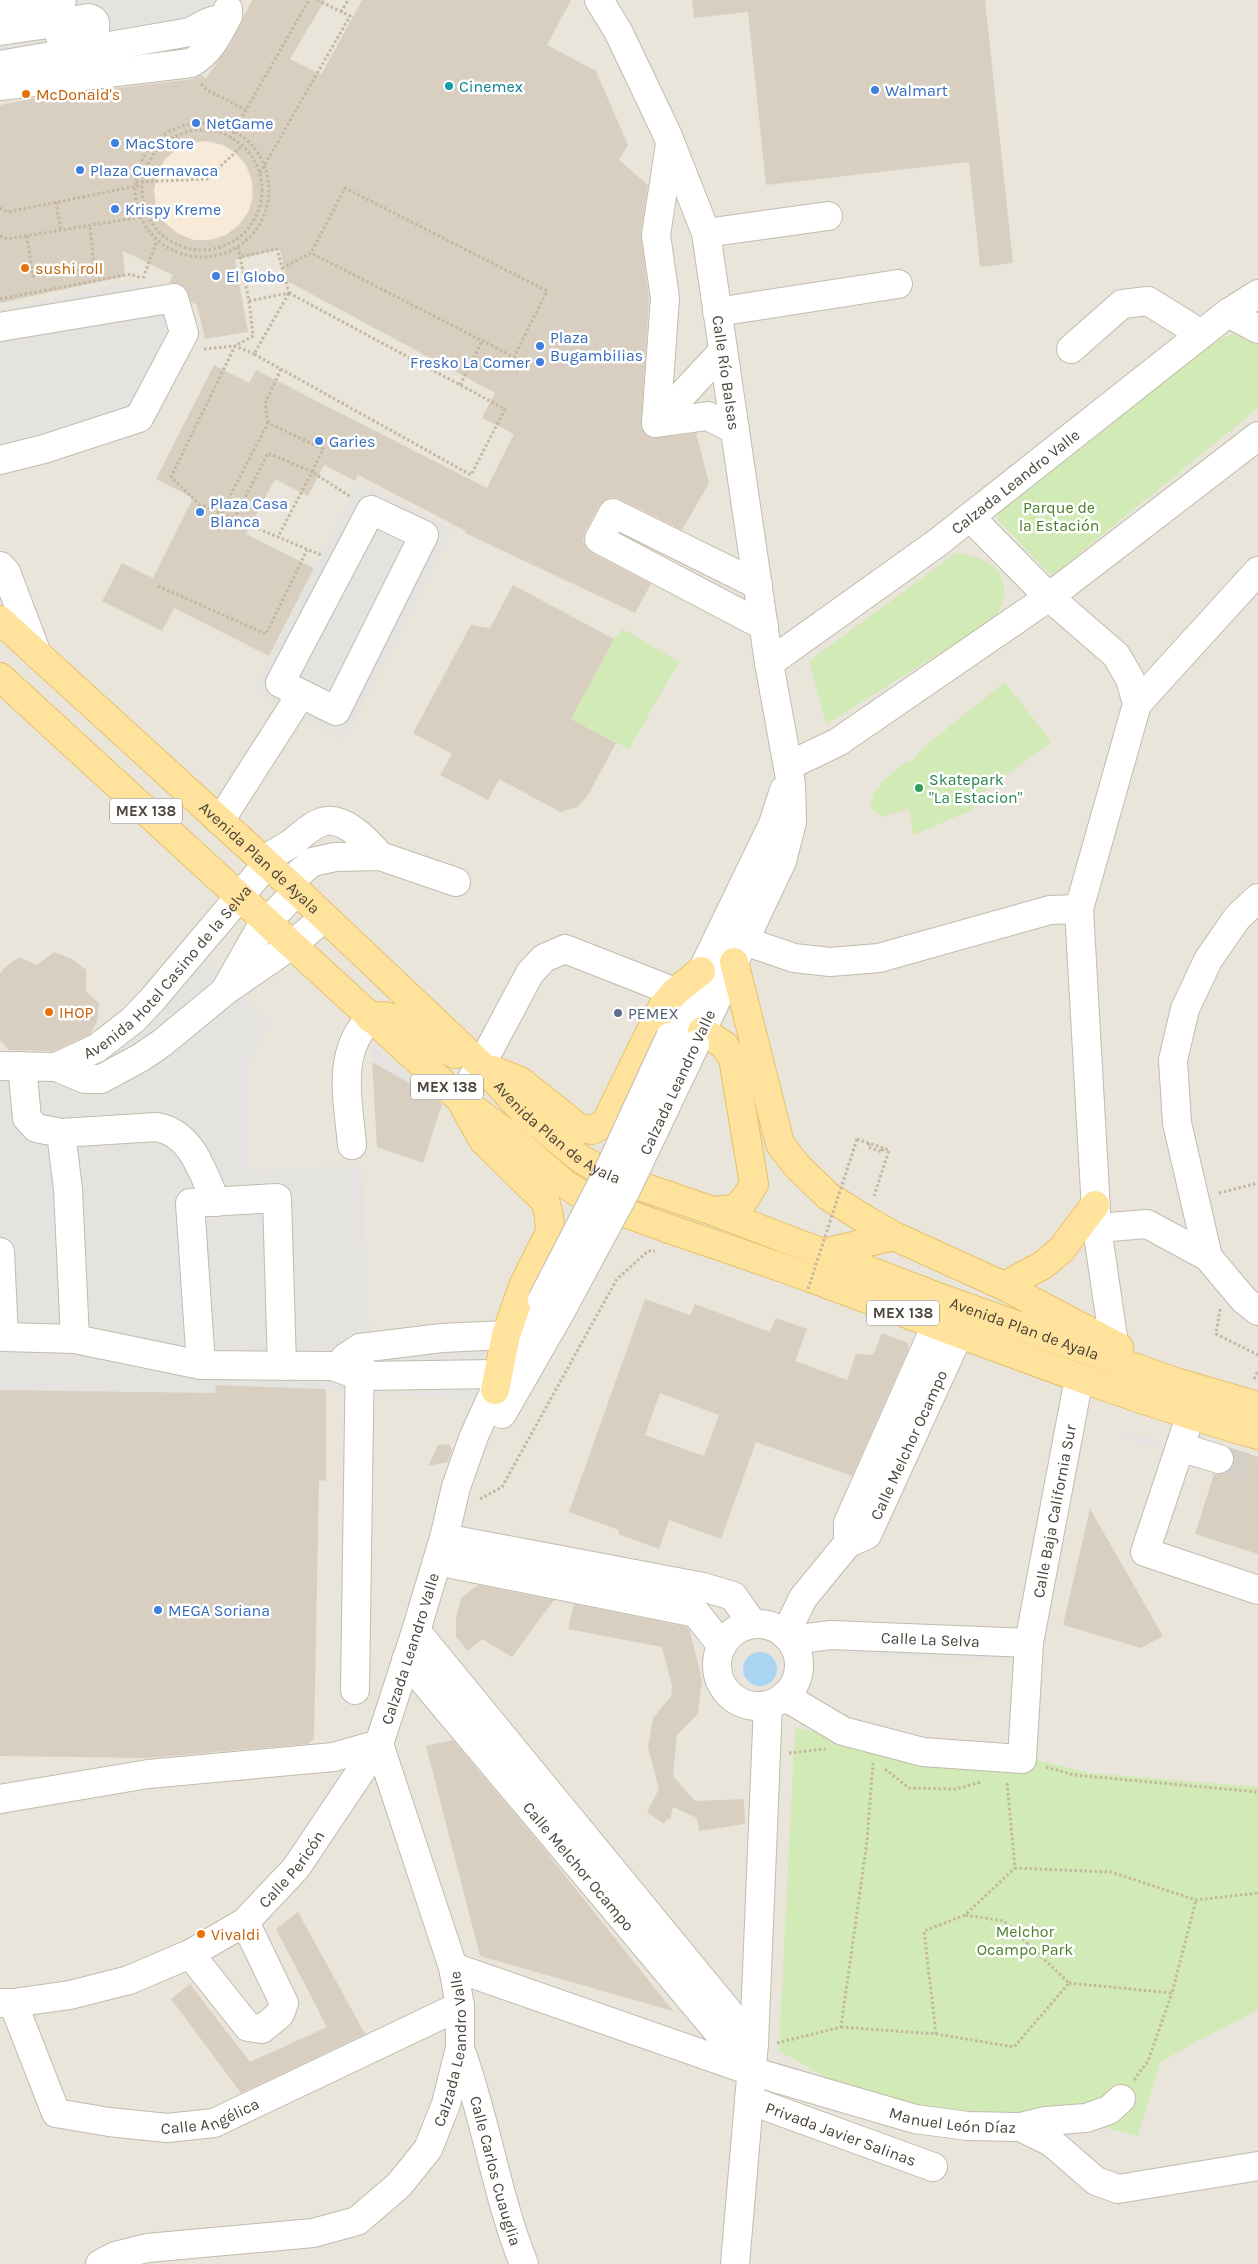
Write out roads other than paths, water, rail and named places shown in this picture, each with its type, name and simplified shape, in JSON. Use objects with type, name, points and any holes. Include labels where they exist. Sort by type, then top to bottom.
[{"type":"main road","name":"Avenida Plan de Ayala","points":[[0,620],[293,887],[481,1065],[524,1112],[581,1158],[606,1173],[713,1211],[938,1297],[1187,1386],[1258,1406]]},
{"type":"main road","name":"Avenida Plan de Ayala","points":[[0,677],[459,1098],[506,1133],[566,1185],[588,1199],[749,1255],[1079,1378],[1190,1416],[1258,1435]]},
{"type":"main road","points":[[734,962],[780,1144],[798,1167],[828,1196],[897,1238],[1004,1286],[1114,1344],[1187,1386]]},
{"type":"main road","points":[[370,1018],[378,1015],[398,1019],[434,1044],[520,1081],[579,1128],[592,1130],[605,1124],[663,1006],[675,992],[702,971]]},
{"type":"main road","points":[[689,1038],[724,1045],[733,1058],[754,1184],[742,1203],[734,1209],[713,1211]]},
{"type":"main road","points":[[459,1098],[482,1140],[545,1201],[550,1215],[550,1232],[523,1286],[506,1335],[496,1382]]},
{"type":"main road","points":[[1004,1286],[1043,1265],[1096,1217]]},
{"type":"main road","points":[[824,1253],[897,1238]]},
{"type":"main road","points":[[897,1238],[938,1297]]},
{"type":"street","points":[[12,12],[62,0]]},
{"type":"street","name":"Calle Río Balsas","points":[[599,0],[618,31],[670,143],[706,233],[769,662],[788,766]]},
{"type":"street","points":[[0,65],[190,32],[209,22],[228,8]]},
{"type":"street","points":[[0,86],[191,63],[202,57],[211,47],[228,8]]},
{"type":"street","points":[[0,55],[18,44],[92,32],[96,24],[94,20],[89,18],[12,12]]},
{"type":"street","points":[[656,423],[665,298],[656,235],[670,143]]},
{"type":"street","points":[[706,233],[828,216]]},
{"type":"street","points":[[717,312],[898,284]]},
{"type":"street","name":"Calzada Leandro Valle","points":[[769,662],[937,543],[1228,313],[1258,294]]},
{"type":"street","points":[[0,327],[174,298],[184,332],[139,418],[44,450],[0,460]]},
{"type":"street","points":[[1071,349],[1122,304],[1148,301],[1201,334]]},
{"type":"street","points":[[1228,313],[1258,328]]},
{"type":"street","points":[[656,423],[723,350]]},
{"type":"street","points":[[656,423],[708,416],[735,430]]},
{"type":"street","points":[[788,766],[838,742],[1049,597],[1258,436]]},
{"type":"street","points":[[371,510],[424,535],[336,711],[302,694],[280,683],[371,510]]},
{"type":"street","points":[[758,585],[613,513],[598,539],[764,626]]},
{"type":"street","points":[[970,517],[1049,597],[1116,656],[1130,679],[1137,704]]},
{"type":"street","points":[[666,574],[680,547]]},
{"type":"street","points":[[0,566],[6,572],[37,654]]},
{"type":"street","points":[[1114,1344],[1096,1217],[1079,909],[1137,704],[1258,571]]},
{"type":"street","points":[[220,821],[302,694]]},
{"type":"street","name":"Calzada Leandro Valle","points":[[456,1487],[488,1439],[552,1306],[606,1176],[734,962],[782,861],[788,842],[793,803],[788,766]]},
{"type":"street","name":"Calzada Leandro Valle","points":[[689,1038],[702,971],[773,824],[784,794],[788,766]]},
{"type":"street","name":"Avenida Hotel Casino de la Selva","points":[[56,1067],[97,1048],[133,1020],[239,896],[265,862],[308,829],[324,821],[342,824],[367,840],[380,856]]},
{"type":"street","points":[[380,856],[456,882]]},
{"type":"street","name":"Avenida Hotel Casino de la Selva","points":[[225,991],[254,938],[312,862],[336,857],[380,856]]},
{"type":"street","points":[[1216,1267],[1194,1199],[1177,1123],[1173,1060],[1185,1009],[1208,960],[1237,918],[1258,898]]},
{"type":"street","points":[[746,937],[756,945],[794,958],[830,962],[870,959],[880,958],[1050,910],[1079,909]]},
{"type":"street","name":"Avenida Hotel Casino de la Selva","points":[[11,1066],[56,1067],[85,1079],[101,1079],[140,1058],[162,1043],[225,991],[293,944],[324,918]]},
{"type":"street","points":[[459,1098],[481,1065],[530,973],[544,958],[565,949],[675,992]]},
{"type":"street","points":[[352,1144],[346,1074],[348,1060],[359,1029],[370,1018]]},
{"type":"street","points":[[11,1066],[27,1118],[36,1128],[61,1133],[157,1127],[170,1129],[188,1143],[216,1202]]},
{"type":"street","points":[[61,1133],[68,1189],[75,1339]]},
{"type":"street","points":[[202,1365],[190,1203],[277,1198],[282,1366]]},
{"type":"street","points":[[1096,1217],[1148,1224],[1216,1267],[1244,1300],[1258,1311]]},
{"type":"street","points":[[0,1252],[2,1336],[75,1339],[202,1365],[333,1366],[360,1376],[432,1373],[496,1382]]},
{"type":"street","name":"Calzada Leandro Valle","points":[[100,2264],[115,2256],[146,2248],[312,2233],[357,2221],[399,2185],[428,2149],[446,2104],[460,2048],[460,2006],[453,1967],[379,1744],[444,1538],[456,1487],[474,1436],[496,1382],[552,1306]]},
{"type":"street","name":"Calle Melchor Ocampo","points":[[793,1650],[803,1598],[848,1543],[848,1523],[947,1329]]},
{"type":"street","points":[[333,1366],[360,1348],[442,1338],[506,1335]]},
{"type":"street","points":[[355,1690],[360,1348]]},
{"type":"street","name":"Calle Baja California Sur","points":[[776,1701],[843,1731],[923,1752],[1022,1760],[1029,1644],[1079,1378]]},
{"type":"street","points":[[1187,1386],[1190,1416],[1144,1552],[1258,1590]]},
{"type":"street","points":[[1180,1447],[1219,1459]]},
{"type":"street","points":[[444,1538],[703,1587],[733,1596],[753,1624]]},
{"type":"street","points":[[444,1538],[696,1613],[722,1646]]},
{"type":"street","points":[[753,1624],[764,1624],[773,1627],[793,1650],[796,1682],[776,1701],[754,1706],[741,1703],[730,1696],[722,1685],[717,1666],[722,1646],[730,1636],[740,1628],[753,1624]]},
{"type":"street","name":"Calle Melchor Ocampo","points":[[416,1631],[752,2054]]},
{"type":"street","name":"Calle La Selva","points":[[793,1650],[807,1638],[832,1635],[1029,1644]]},
{"type":"street","name":"Calle Melchor Ocampo","points":[[406,1660],[752,2054]]},
{"type":"street","points":[[735,2264],[752,2054],[766,1756],[776,1701]]},
{"type":"street","points":[[0,1799],[148,1774],[334,1757],[379,1744]]},
{"type":"street","name":"Calle Pericón","points":[[7,2003],[70,1995],[129,1980],[190,1954],[245,1922],[296,1868],[379,1744]]},
{"type":"street","points":[[190,1954],[248,2027],[262,2029],[280,2014],[284,2003],[245,1922]]},
{"type":"street","points":[[453,1967],[752,2054]]},
{"type":"street","name":"Calle Angélica","points":[[7,2003],[56,2113],[109,2122],[167,2128],[214,2123],[460,2006]]},
{"type":"street","name":"Calle Carlos Cuauglia","points":[[460,2048],[475,2090],[514,2238],[524,2264]]},
{"type":"street","name":"Manuel León Díaz","points":[[752,2054],[915,2119],[968,2126],[1020,2127],[1051,2142],[1096,2181],[1118,2189],[1258,2166]]},
{"type":"street","points":[[1020,2127],[1045,2120],[1086,2118],[1110,2110],[1121,2098]]},
{"type":"street","name":"Privada Javier Salinas","points":[[749,2100],[933,2167]]},
{"type":"water","points":[[760,1652],[772,1657],[777,1669],[772,1681],[760,1686],[748,1681],[743,1669],[748,1657]]},
{"type":"tunnel","points":[[1219,1459],[1258,1471]]},
{"type":"place","name":"Cinemex","points":[[449,86]]},
{"type":"place","name":"Walmart","points":[[875,90]]},
{"type":"place","name":"McDonald's","points":[[26,94]]},
{"type":"place","name":"NetGame","points":[[196,123]]},
{"type":"place","name":"MacStore","points":[[115,143]]},
{"type":"place","name":"Plaza Cuernavaca","points":[[80,170]]},
{"type":"place","name":"Krispy Kreme","points":[[115,209]]},
{"type":"place","name":"sushi roll","points":[[25,268]]},
{"type":"place","name":"El Globo","points":[[216,276]]},
{"type":"place","name":"Plaza Bugambilias","points":[[540,346]]},
{"type":"place","name":"Fresko La Comer","points":[[540,362]]},
{"type":"place","name":"Garies","points":[[319,441]]},
{"type":"place","name":"Plaza Casa Blanca","points":[[200,512]]},
{"type":"place","name":"Skatepark \"La Estacion\"","points":[[919,788]]},
{"type":"place","name":"IHOP","points":[[49,1012]]},
{"type":"place","name":"PEMEX","points":[[618,1013]]},
{"type":"place","name":"MEGA Soriana","points":[[158,1610]]},
{"type":"place","name":"Vivaldi","points":[[201,1934]]},
{"type":"park label","name":"Parque de la Estación","points":[[1059,516]]},
{"type":"park label","name":"Melchor Ocampo Park","points":[[1025,1940]]}]
